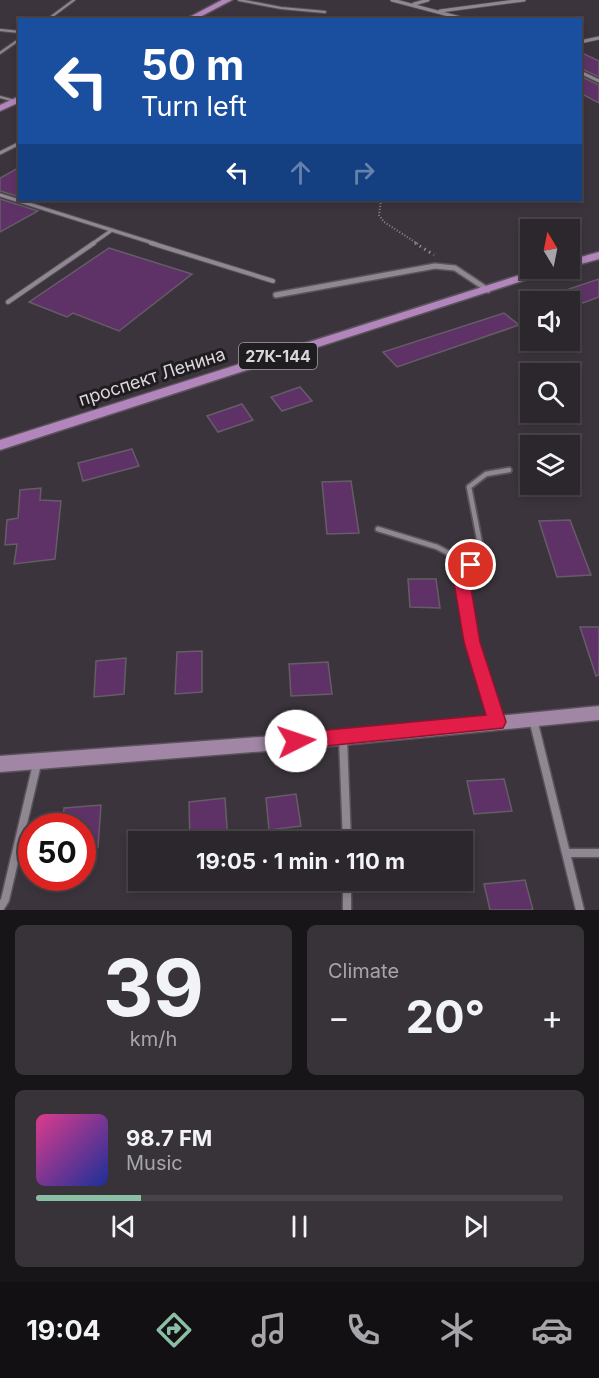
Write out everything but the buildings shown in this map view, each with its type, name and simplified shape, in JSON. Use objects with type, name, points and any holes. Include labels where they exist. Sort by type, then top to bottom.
[{"type":"main road","points":[[191,18],[228,0]]},
{"type":"main road","points":[[0,108],[17,100]]},
{"type":"main road","points":[[580,261],[599,255]]},
{"type":"main road","name":"проспект Ленина","points":[[0,445],[522,279]]},
{"type":"main road","points":[[0,764],[343,738],[599,713]]},
{"type":"street","points":[[392,0],[462,18]]},
{"type":"street","points":[[414,4],[428,0]]},
{"type":"street","points":[[440,11],[524,0]]},
{"type":"street","points":[[582,42],[599,38]]},
{"type":"street","points":[[582,73],[599,81]]},
{"type":"street","points":[[276,295],[435,266],[455,268],[488,290]]},
{"type":"street","points":[[533,719],[580,910]]},
{"type":"street","points":[[343,738],[347,831]]},
{"type":"street","points":[[0,908],[5,900],[38,760]]},
{"type":"street","points":[[566,853],[599,853]]},
{"type":"street","points":[[347,891],[347,910]]},
{"type":"lane","points":[[50,18],[74,0]]},
{"type":"lane","points":[[239,0],[281,8],[325,12]]},
{"type":"lane","points":[[0,30],[18,32]]},
{"type":"lane","points":[[0,53],[18,40]]},
{"type":"lane","points":[[0,97],[17,100]]},
{"type":"lane","points":[[0,153],[18,144]]},
{"type":"lane","points":[[0,195],[18,201]]},
{"type":"lane","points":[[19,201],[273,281]]},
{"type":"lane","points":[[8,302],[111,230]]},
{"type":"lane","points":[[497,722],[472,642],[460,576],[482,554],[469,487],[486,474],[509,470]]},
{"type":"lane","points":[[378,529],[429,542],[453,553],[471,565]]},
{"type":"path","points":[[381,201],[380,215],[384,222],[455,268]]},
{"type":"route","points":[[296,741],[497,722],[472,642],[460,576],[471,565]]}]
